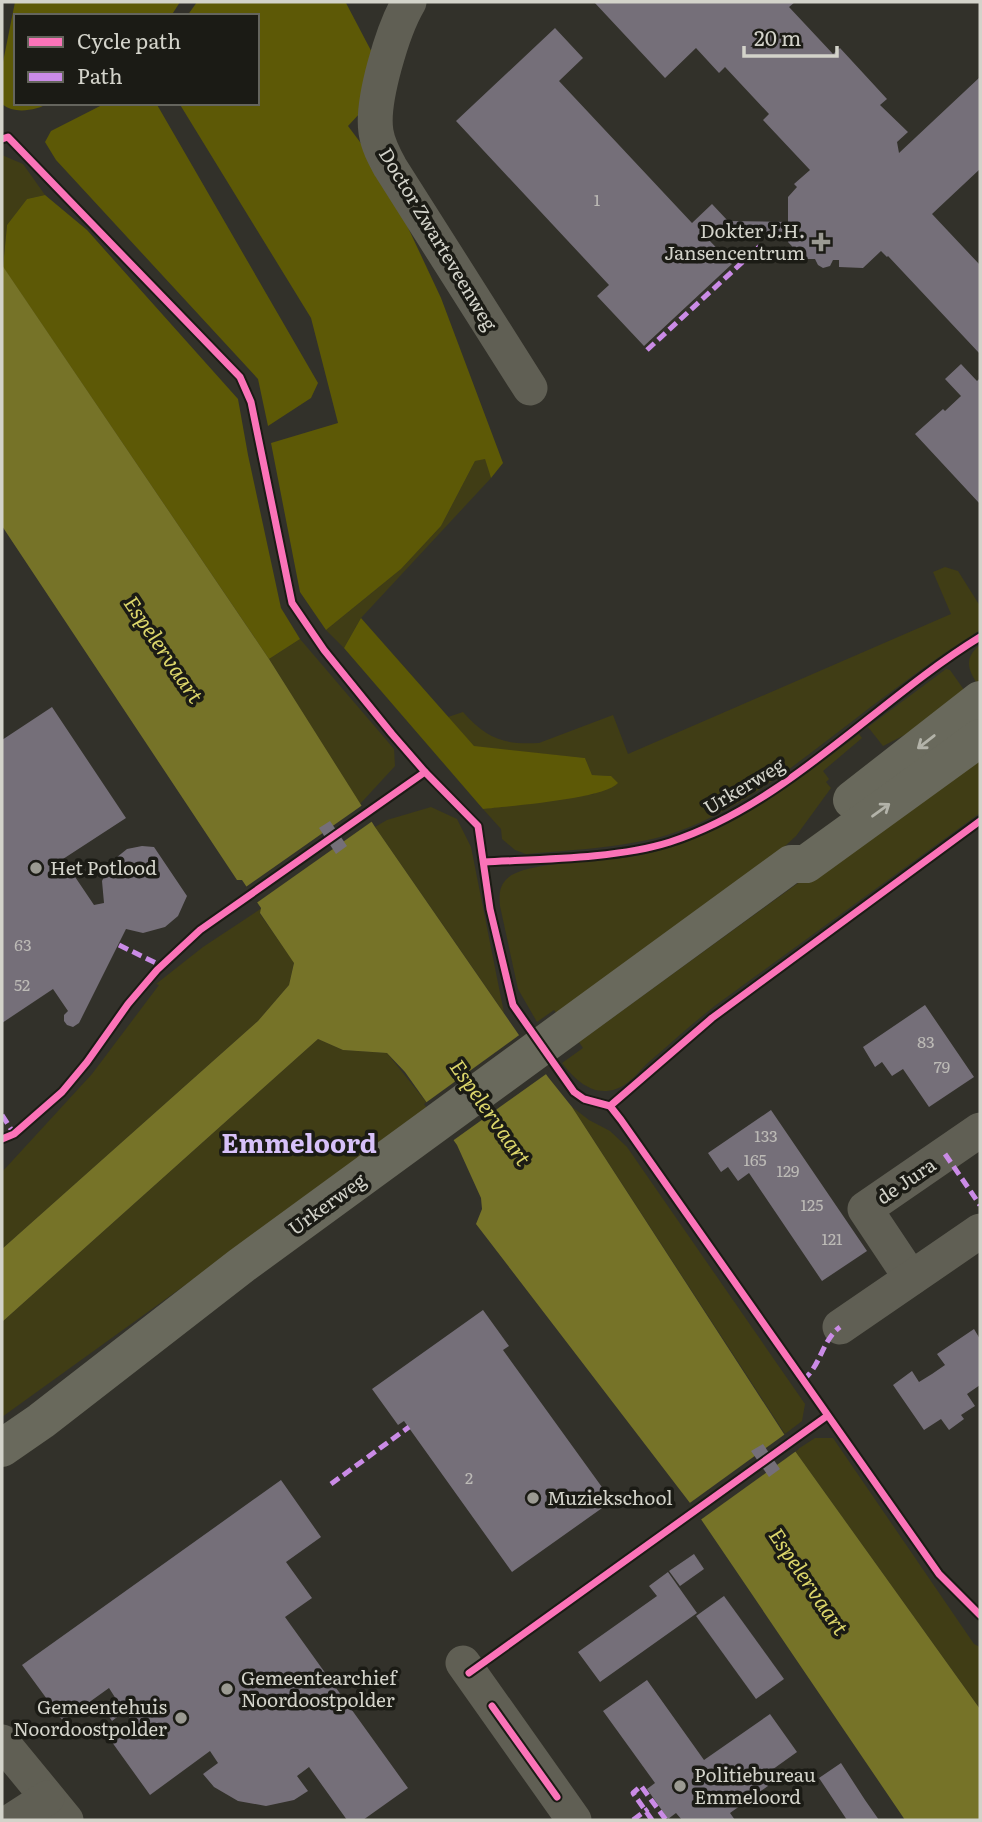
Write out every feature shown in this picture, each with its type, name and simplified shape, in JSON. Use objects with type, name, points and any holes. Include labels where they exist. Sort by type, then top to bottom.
[{"type":"main road","name":"Urkerweg","points":[[792,864],[794,849],[859,794],[980,700]]},
{"type":"main road","name":"Urkerweg","points":[[2,1448],[41,1421],[242,1265],[792,864],[806,864],[980,738]]},
{"type":"street","name":"Doctor Zwarteveenweg","points":[[409,2],[395,33],[378,101],[376,134],[390,167],[530,388]]},
{"type":"street","name":"de Jura","points":[[911,1278],[865,1209],[980,1130]]},
{"type":"street","points":[[840,1327],[980,1231]]},
{"type":"street","points":[[463,1663],[574,1820]]},
{"type":"street","points":[[2,1742],[56,1809],[13,1820]]},
{"type":"shaded area","points":[[15,2],[180,2],[172,14],[14,14],[14,105],[45,105],[38,108],[19,110],[2,104],[2,67]]},
{"type":"shaded area","points":[[197,2],[347,2],[388,83],[348,126],[381,170],[441,298],[503,463],[491,478],[485,459],[475,461],[441,526],[401,569],[326,630],[300,592],[271,443],[338,423],[311,318],[180,105],[259,105],[259,14],[188,14]]},
{"type":"shaded area","points":[[102,105],[157,105],[318,383],[311,398],[268,426],[258,379],[56,160],[45,142],[51,131]]},
{"type":"shaded area","points":[[2,155],[23,164],[45,195],[27,199],[7,225],[3,267]]},
{"type":"shaded area","points":[[45,195],[87,230],[238,399],[281,608],[300,639],[269,659],[3,267],[7,225],[27,199]]},
{"type":"shaded area","points":[[485,458],[491,478],[361,618],[344,648],[326,630],[401,569],[441,526],[475,461]]},
{"type":"shaded area","points":[[945,567],[958,571],[980,606],[980,630],[905,681],[778,777],[720,812],[679,831],[644,841],[526,854],[515,850],[502,839],[501,829],[483,809],[594,794],[611,776],[592,775],[585,758],[474,747],[448,717],[463,712],[480,729],[497,738],[516,743],[539,743],[613,715],[628,754],[951,614],[933,572]]},
{"type":"shaded area","points":[[361,618],[474,746],[585,758],[592,775],[611,776],[618,783],[609,789],[576,797],[483,809],[344,648]]},
{"type":"shaded area","points":[[300,639],[394,749],[395,766],[360,804],[269,659]]},
{"type":"shaded area","points":[[980,645],[980,688],[969,661],[974,650]]},
{"type":"shaded area","points":[[946,669],[950,670],[969,697],[960,707],[883,746],[868,727]]},
{"type":"shaded area","points":[[859,734],[862,738],[823,771],[831,788],[796,836],[762,867],[558,1015],[554,1010],[537,1022],[518,989],[500,906],[500,890],[509,877],[534,868],[640,855],[700,837],[756,808]]},
{"type":"shaded area","points":[[980,751],[980,813],[716,1005],[625,1084],[608,1091],[592,1089],[579,1081],[562,1063],[583,1048],[579,1042]]},
{"type":"shaded area","points":[[431,807],[457,819],[471,847],[504,1013],[375,827],[387,820]]},
{"type":"shaded area","points":[[262,908],[260,914],[294,962],[289,985],[258,1021],[2,1249],[2,1172],[92,1074],[159,985],[156,984],[203,947]]},
{"type":"shaded area","points":[[318,1039],[343,1050],[387,1053],[431,1108],[2,1417],[2,1322]]},
{"type":"shaded area","points":[[572,1107],[610,1131],[627,1147],[805,1404],[802,1421],[785,1434]]},
{"type":"shaded area","points":[[815,1438],[833,1438],[974,1644],[980,1647],[980,1709],[795,1451]]},
{"type":"water","name":"Espelervaart","points":[[2,265],[269,659],[375,827],[548,1077],[572,1107],[795,1451],[980,1709],[980,1820],[905,1820],[690,1503],[476,1224],[482,1209],[481,1198],[457,1145],[405,1072],[387,1053],[343,1050],[318,1039],[2,1322],[2,1249],[258,1021],[289,985],[294,963],[260,913],[261,908],[242,880],[237,880],[2,526]]},
{"type":"pier","points":[[364,804],[374,820],[255,904],[243,889]]},
{"type":"pier","points":[[522,1033],[549,1072],[451,1142],[424,1104]]},
{"type":"pier","points":[[788,1432],[799,1449],[699,1521],[687,1505]]},
{"type":"building","points":[[594,2],[795,2],[789,7],[833,54],[840,48],[887,99],[880,105],[908,132],[897,142],[899,153],[980,77],[980,169],[932,214],[980,265],[980,354],[881,251],[863,268],[839,267],[839,260],[833,260],[830,266],[823,268],[815,259],[804,259],[788,242],[788,234],[728,232],[721,239],[715,233],[708,239],[732,264],[644,346],[597,296],[609,285],[456,121],[555,28],[583,58],[559,81],[692,223],[712,204],[728,221],[788,222],[788,197],[797,187],[794,184],[810,170],[763,120],[769,114],[725,67],[719,73],[696,48],[665,78]]},
{"type":"building","points":[[961,364],[977,381],[980,378],[980,504],[915,434],[961,396],[945,379]]},
{"type":"building","name":"Het Potlood","points":[[52,707],[126,818],[63,859],[94,905],[104,903],[102,881],[111,862],[127,849],[142,846],[154,847],[187,896],[178,916],[165,927],[143,933],[126,929],[79,1023],[73,1027],[64,1021],[64,1015],[68,1011],[53,989],[2,1023],[2,740]]},
{"type":"building","points":[[330,821],[347,846],[336,854],[319,828]]},
{"type":"building","points":[[925,1005],[974,1077],[929,1107],[903,1069],[892,1076],[882,1062],[875,1067],[863,1047]]},
{"type":"building","points":[[771,1110],[867,1251],[822,1281],[749,1173],[738,1181],[728,1167],[721,1172],[708,1153]]},
{"type":"building","points":[[483,1310],[509,1346],[503,1350],[612,1501],[512,1572],[404,1421],[398,1425],[372,1389]]},
{"type":"building","points":[[974,1329],[980,1339],[980,1385],[967,1394],[975,1406],[961,1415],[964,1419],[949,1430],[941,1419],[924,1430],[893,1385],[912,1371],[919,1382],[932,1374],[945,1365],[937,1354]]},
{"type":"building","points":[[763,1444],[780,1469],[769,1477],[751,1451]]},
{"type":"building","points":[[281,1480],[321,1537],[286,1562],[312,1598],[285,1617],[408,1788],[363,1820],[347,1820],[309,1767],[297,1776],[308,1791],[294,1800],[266,1806],[238,1801],[214,1787],[203,1774],[218,1763],[210,1751],[150,1795],[109,1738],[132,1722],[125,1711],[112,1721],[103,1708],[116,1699],[109,1688],[63,1721],[22,1665]]},
{"type":"building","points":[[694,1554],[704,1569],[680,1586],[669,1571]]},
{"type":"building","points":[[668,1572],[697,1613],[600,1682],[578,1652],[657,1596],[649,1586]]},
{"type":"building","points":[[724,1596],[784,1679],[756,1699],[696,1616]]},
{"type":"building","points":[[647,1680],[704,1760],[770,1714],[797,1752],[762,1777],[768,1786],[730,1813],[735,1820],[682,1820],[676,1813],[668,1819],[647,1789],[655,1783],[603,1711]]},
{"type":"building","points":[[841,1763],[879,1820],[847,1820],[819,1778]]},
{"type":"marked path","points":[[647,350],[760,246]]},
{"type":"marked path","points":[[119,945],[162,966]]},
{"type":"marked path","points":[[2,1115],[14,1134]]},
{"type":"marked path","points":[[945,1154],[980,1205]]},
{"type":"marked path","points":[[803,1380],[814,1368],[829,1339],[840,1327]]},
{"type":"marked path","points":[[331,1484],[409,1427]]},
{"type":"marked path","points":[[652,1820],[633,1793],[641,1786],[666,1820]]},
{"type":"marked path","points":[[633,1820],[648,1809]]},
{"type":"cycle path","points":[[2,139],[8,137],[240,377],[251,402],[292,603],[324,650],[392,734],[478,826],[490,909],[513,1005],[574,1092],[584,1099],[610,1106],[621,1120],[939,1574],[980,1615]]},
{"type":"cycle path","points":[[484,862],[626,852],[670,842],[713,825],[792,777],[942,662],[980,637]]},
{"type":"cycle path","points":[[2,1139],[14,1134],[62,1092],[128,1004],[157,970],[200,930],[425,772]]},
{"type":"cycle path","points":[[610,1106],[712,1018],[980,821]]},
{"type":"cycle path","points":[[469,1673],[827,1416]]},
{"type":"cycle path","points":[[492,1706],[557,1797]]},
{"type":"place","name":"Dokter J.H. Jansencentrum","points":[[821,242]]},
{"type":"place","name":"Het Potlood","points":[[36,868]]},
{"type":"place","name":"Muziekschool","points":[[533,1498]]},
{"type":"place","name":"Gemeentearchief Noordoostpolder","points":[[227,1689]]},
{"type":"place","name":"Gemeentehuis Noordoostpolder","points":[[181,1718]]},
{"type":"place","name":"Politiebureau Emmeloord","points":[[680,1786]]},
{"type":"district","name":"Emmeloord","points":[[299,1144]]}]
